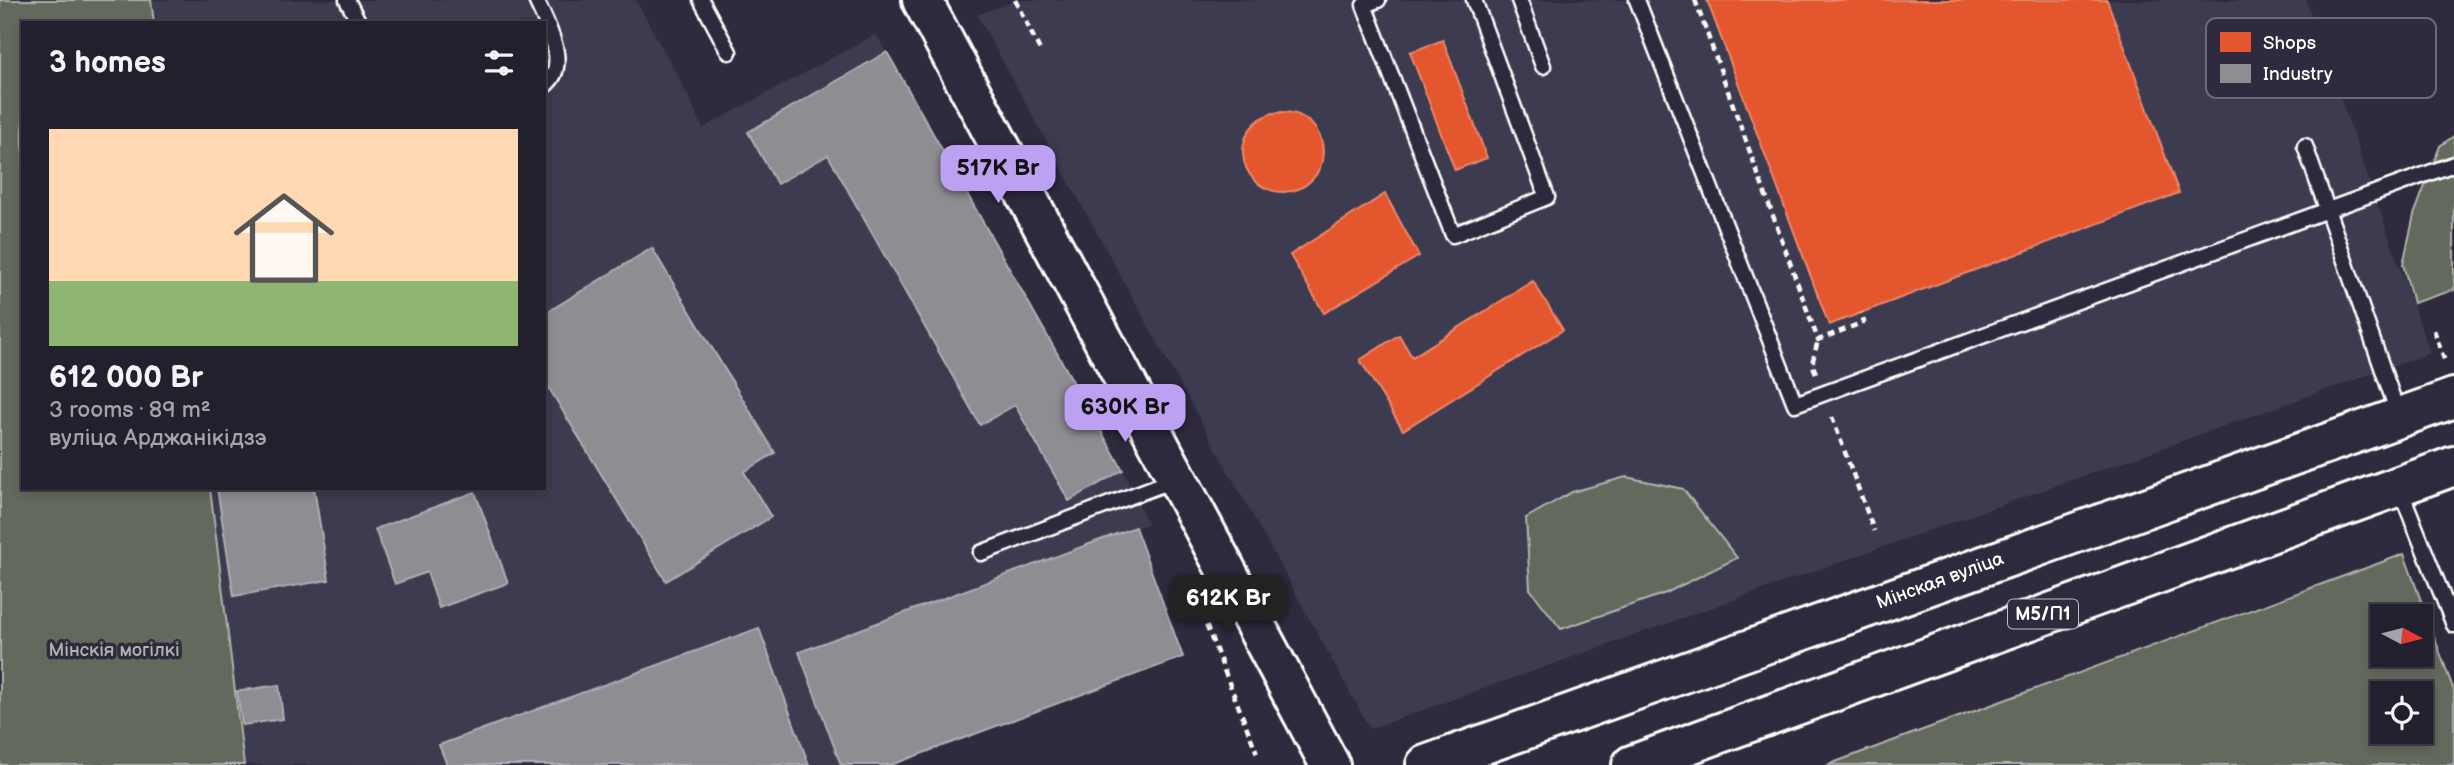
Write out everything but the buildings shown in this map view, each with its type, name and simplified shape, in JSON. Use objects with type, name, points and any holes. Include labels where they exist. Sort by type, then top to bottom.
[{"type":"main road","points":[[922,0],[1330,765]]},
{"type":"main road","name":"Мінская вуліца","points":[[1426,765],[2454,398]]},
{"type":"main road","name":"М5/П1","points":[[1632,765],[2398,484],[2454,466]]},
{"type":"lane","points":[[347,0],[358,21]]},
{"type":"lane","points":[[536,0],[545,21]]},
{"type":"lane","points":[[701,0],[729,52]]},
{"type":"lane","points":[[1378,0],[1364,5],[1453,234],[1547,197],[1474,0]]},
{"type":"lane","points":[[1519,0],[1543,66]]},
{"type":"lane","points":[[1637,0],[1796,404],[2454,164]]},
{"type":"lane","points":[[546,24],[557,50],[555,71],[546,83]]},
{"type":"lane","points":[[2305,146],[2399,417]]},
{"type":"lane","points":[[981,553],[1178,478]]},
{"type":"lane","points":[[2398,484],[2454,625]]},
{"type":"path","points":[[1015,0],[1040,50]]},
{"type":"path","points":[[1695,0],[1818,340],[1812,363],[1874,531]]},
{"type":"path","points":[[1818,340],[1864,322],[1861,313]]},
{"type":"shaded area","points":[[151,0],[636,0],[703,128],[876,34],[1123,470],[1148,524],[1135,528],[1183,657],[891,765],[244,765],[210,490],[546,490],[546,21],[154,21]]},
{"type":"shaded area","points":[[1017,0],[2306,0],[2312,18],[2206,18],[2206,98],[2340,98],[2430,353],[1370,729],[977,15]]},
{"type":"green space","name":"Мінскія могілкі","points":[[0,0],[151,0],[154,21],[21,21],[21,490],[210,490],[244,765],[0,765]]},
{"type":"green space","points":[[2454,136],[2454,290],[2413,303],[2403,264],[2414,215],[2440,146]]},
{"type":"green space","points":[[1626,477],[1683,489],[1737,558],[1666,593],[1561,629],[1530,589],[1526,518],[1572,492]]},
{"type":"green space","points":[[2404,554],[2422,604],[2370,604],[2370,667],[2433,667],[2433,633],[2454,691],[2454,765],[1827,765]]}]
